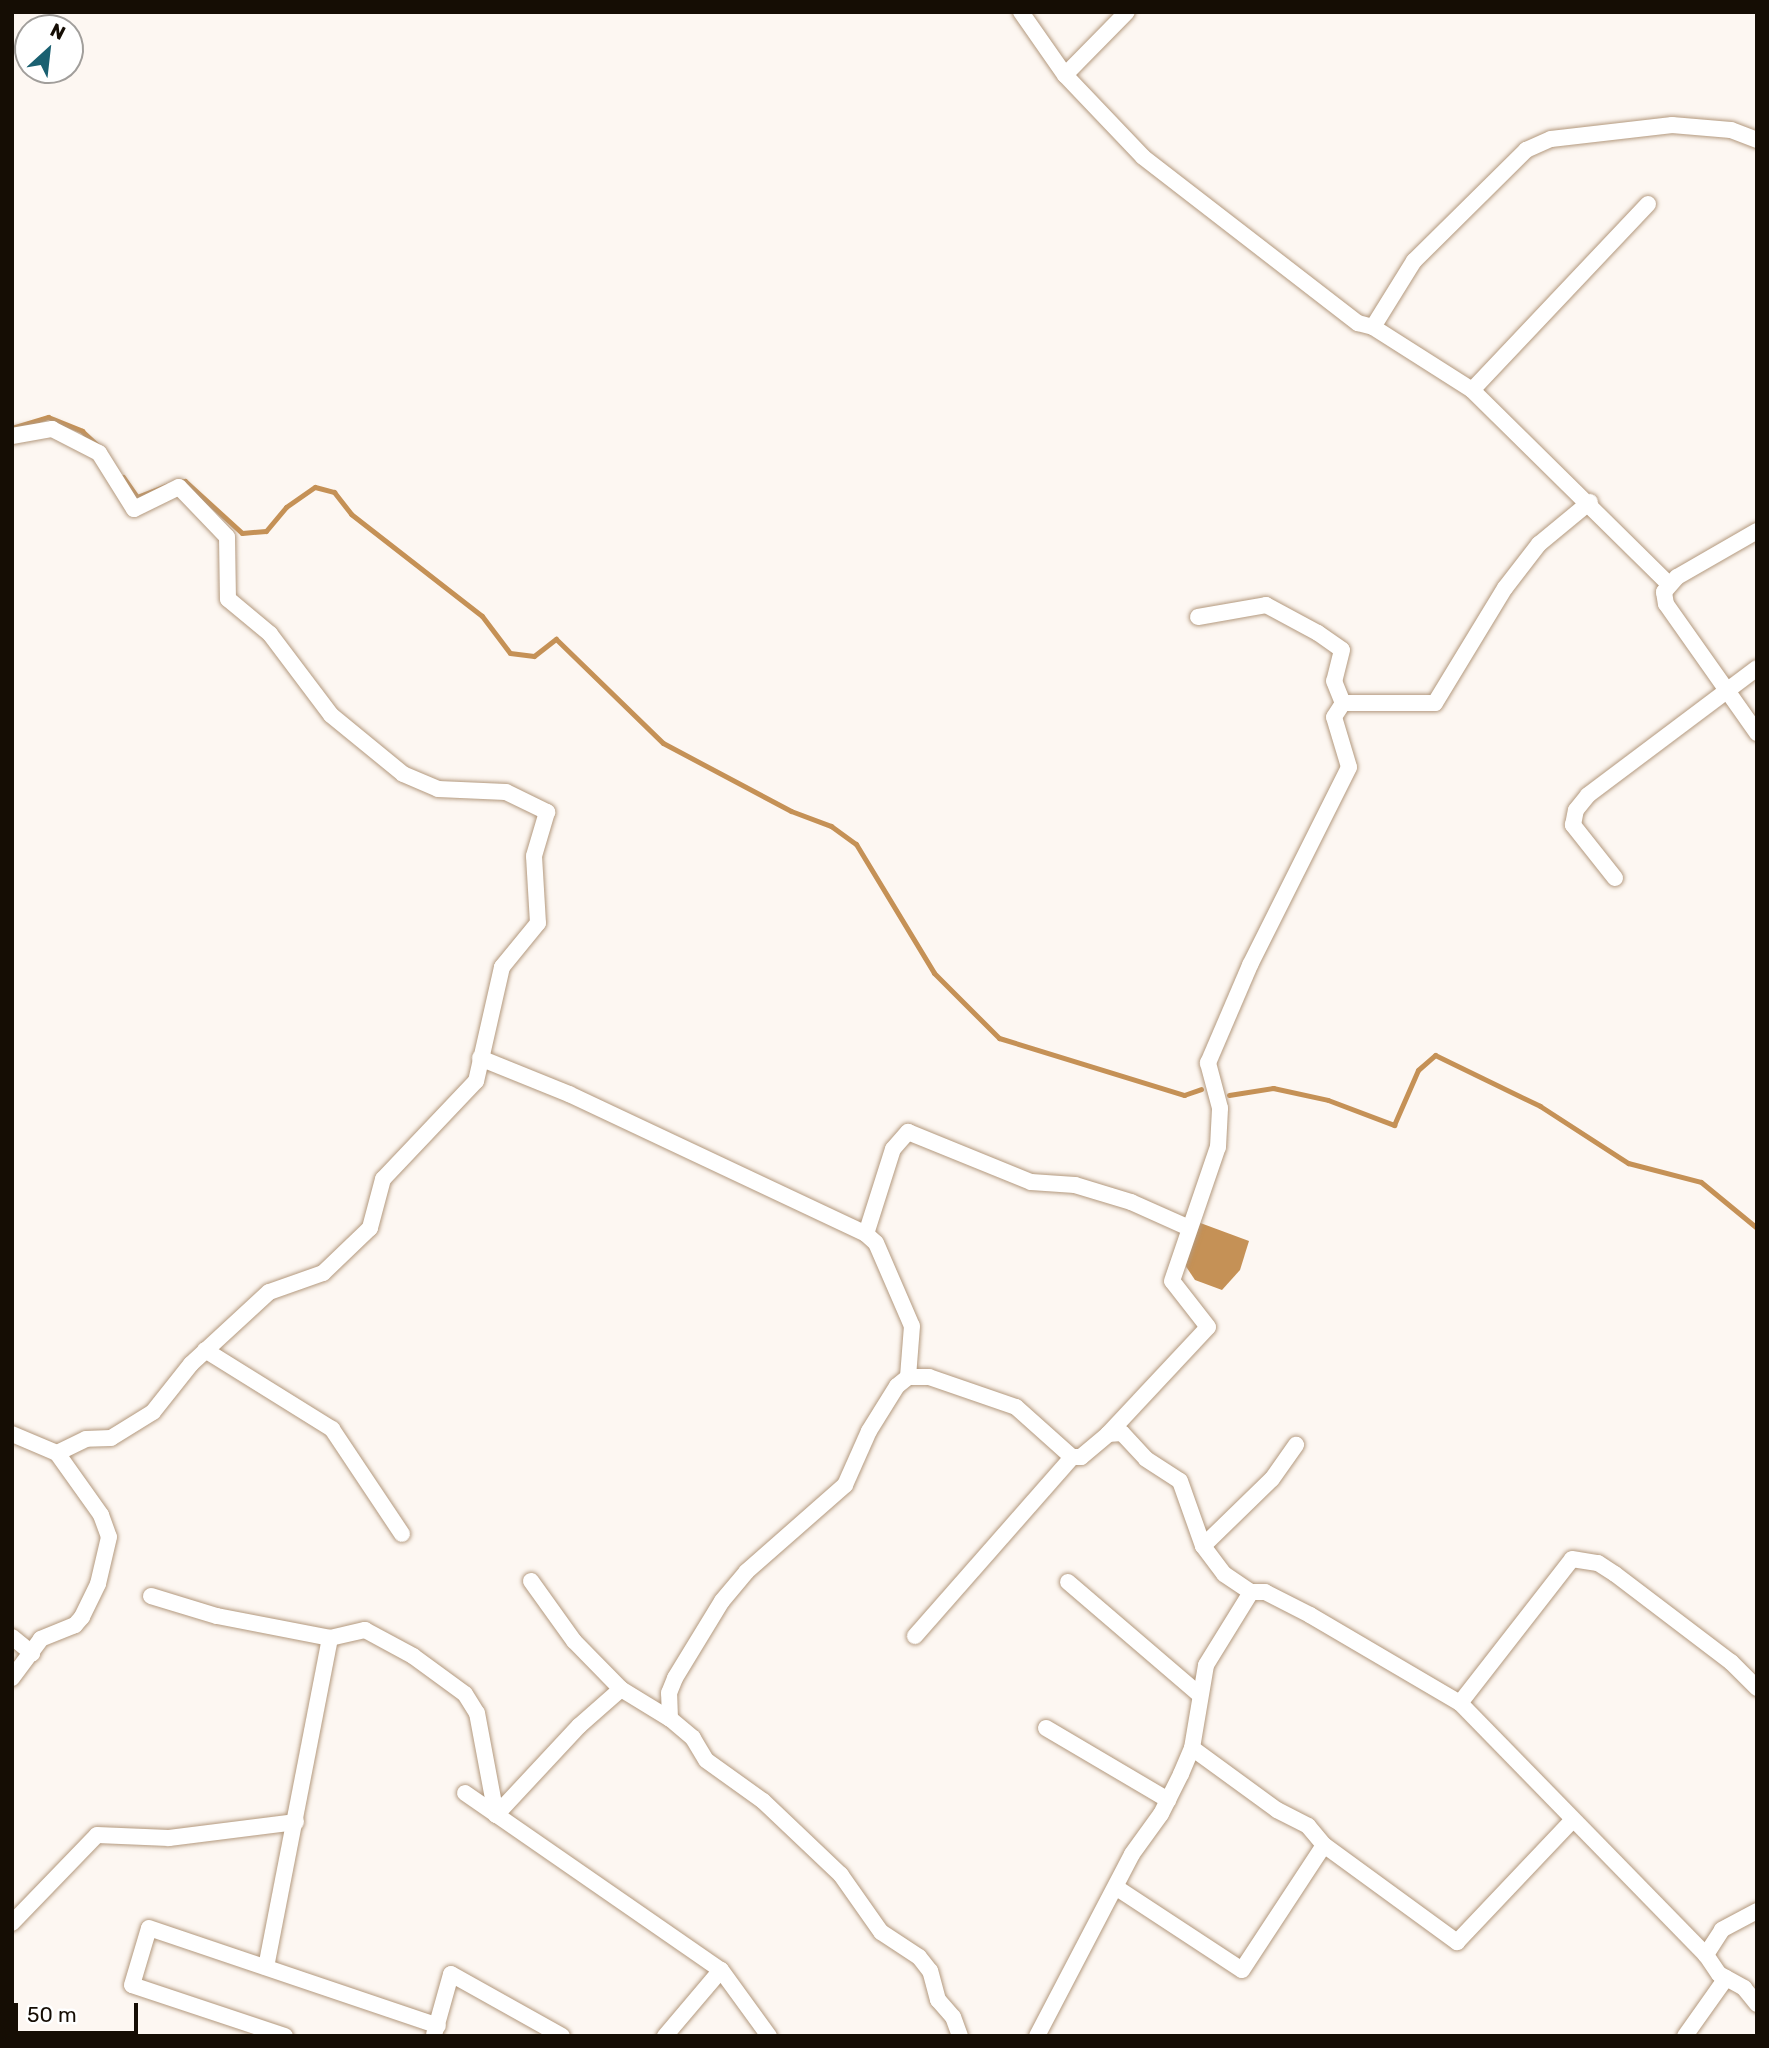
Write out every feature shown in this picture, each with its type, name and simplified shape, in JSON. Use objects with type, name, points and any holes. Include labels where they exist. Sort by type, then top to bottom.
[{"type":"street","points":[[1021,12],[1065,75],[1143,157],[1358,323],[1373,327],[1472,390],[1590,502],[1668,583],[1666,604],[1757,733]]},
{"type":"street","points":[[1065,75],[1127,12]]},
{"type":"street","points":[[1373,327],[1414,261],[1526,150],[1550,139],[1672,125],[1731,130],[1757,140]]},
{"type":"street","points":[[1472,390],[1648,204]]},
{"type":"street","points":[[12,436],[52,429],[99,453],[134,509],[179,488],[227,537],[228,599],[270,634],[331,715],[415,779],[438,789],[506,792],[547,812],[534,856],[538,923],[502,967],[476,1081],[383,1179],[370,1228],[323,1273],[269,1292],[205,1350],[153,1412],[111,1438],[86,1439],[57,1453]]},
{"type":"street","points":[[1343,703],[1435,703],[1522,566],[1539,544],[1590,502]]},
{"type":"street","points":[[1668,583],[1757,531]]},
{"type":"street","points":[[1198,617],[1266,605],[1318,633],[1342,650],[1334,681],[1343,703]]},
{"type":"street","points":[[1615,878],[1573,825],[1576,810],[1588,795],[1757,668]]},
{"type":"street","points":[[670,1719],[669,1693],[675,1678],[729,1592],[845,1485],[869,1431],[897,1386],[908,1377],[929,1377],[1016,1407],[1072,1457],[1081,1457],[1108,1434],[1208,1327],[1171,1280],[1187,1227],[1218,1147],[1220,1108],[1208,1063],[1250,965],[1349,767],[1334,717],[1343,703]]},
{"type":"street","points":[[480,1058],[569,1094],[866,1234],[876,1243],[912,1326],[908,1377]]},
{"type":"street","points":[[866,1234],[893,1149],[908,1132],[1031,1182],[1075,1185],[1131,1202],[1187,1227]]},
{"type":"street","points":[[205,1350],[332,1429],[402,1534]]},
{"type":"street","points":[[1108,1434],[1122,1433],[1146,1459],[1180,1481],[1203,1546],[1224,1574],[1251,1592],[1265,1592],[1310,1615],[1460,1703],[1726,1978],[1744,1988],[1757,2004]]},
{"type":"street","points":[[12,1434],[57,1453],[101,1515],[109,1537],[98,1584],[82,1616],[75,1625],[41,1639],[12,1678]]},
{"type":"street","points":[[1203,1546],[1272,1479],[1296,1444]]},
{"type":"street","points":[[915,1636],[1072,1457]]},
{"type":"street","points":[[1460,1703],[1572,1559],[1598,1563],[1615,1573],[1731,1662],[1757,1688]]},
{"type":"street","points":[[531,1581],[574,1641],[621,1689],[670,1719],[692,1738],[706,1759],[763,1801],[841,1875],[881,1932],[919,1958],[930,1971],[938,2000],[953,2017],[960,2036]]},
{"type":"street","points":[[1068,1583],[1200,1695]]},
{"type":"street","points":[[1037,2036],[1117,1888],[1132,1854],[1168,1800],[1192,1748],[1206,1665],[1251,1592]]},
{"type":"street","points":[[151,1596],[217,1616],[330,1638],[365,1630],[413,1656],[465,1694],[477,1713],[496,1815]]},
{"type":"street","points":[[12,1637],[32,1653]]},
{"type":"street","points":[[266,1967],[330,1638]]},
{"type":"street","points":[[496,1815],[579,1726],[621,1689]]},
{"type":"street","points":[[1045,1728],[1168,1800]]},
{"type":"street","points":[[1192,1748],[1277,1810],[1308,1826],[1324,1845],[1457,1942],[1572,1821]]},
{"type":"street","points":[[465,1793],[721,1970],[768,2036]]},
{"type":"street","points":[[12,1923],[97,1835],[169,1838],[296,1822]]},
{"type":"street","points":[[1117,1888],[1242,1970],[1324,1845]]},
{"type":"street","points":[[1706,1955],[1722,1930],[1757,1911]]},
{"type":"street","points":[[285,2036],[132,1985],[149,1928],[266,1967],[436,2031],[451,1975],[562,2036]]},
{"type":"street","points":[[665,2036],[721,1970]]},
{"type":"street","points":[[1685,2036],[1726,1978]]},
{"type":"shaded area","points":[[1195,1221],[1249,1241],[1240,1270],[1222,1290],[1195,1280],[1183,1262]]},
{"type":"waterway","points":[[12,428],[48,417],[82,431],[97,445]]},
{"type":"waterway","points":[[123,477],[137,497],[166,486]]},
{"type":"waterway","points":[[179,482],[185,481],[242,533],[266,531],[286,507],[315,487],[334,492],[351,514],[482,616],[510,653],[534,656],[556,639],[663,743],[791,811],[831,826],[856,844],[934,973],[999,1038],[1184,1095],[1201,1089]]},
{"type":"waterway","points":[[1229,1095],[1273,1088],[1328,1100],[1394,1125],[1418,1070],[1435,1055],[1540,1106],[1628,1163],[1701,1182],[1757,1228]]}]
